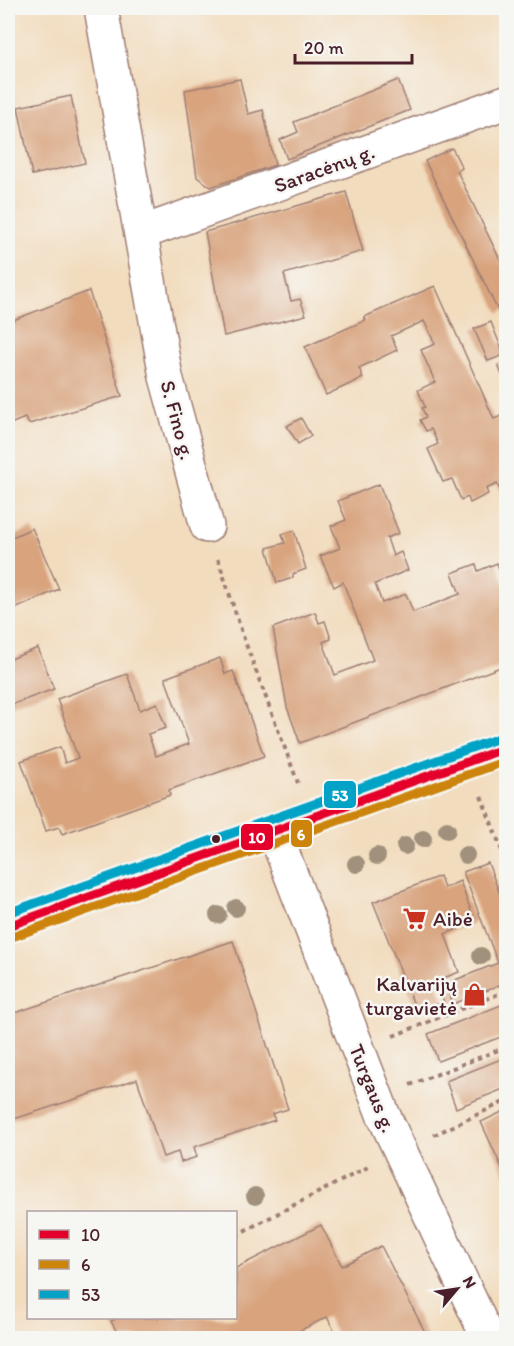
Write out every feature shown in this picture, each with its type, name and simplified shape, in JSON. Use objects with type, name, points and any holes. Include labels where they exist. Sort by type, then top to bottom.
[{"type":"main road","points":[[8,926],[507,748]]},
{"type":"street","name":"S. Fino g.","points":[[101,8],[166,377],[207,526]]},
{"type":"street","name":"Saracėnų g.","points":[[141,234],[507,102]]},
{"type":"street","name":"Turgaus g.","points":[[274,831],[398,1151],[488,1338]]},
{"type":"path","points":[[207,526],[244,639],[311,818]]},
{"type":"path","points":[[468,762],[507,861]]},
{"type":"path","points":[[357,1050],[507,991]]},
{"type":"path","points":[[376,1098],[507,1047]]},
{"type":"building","points":[[240,79],[248,114],[263,110],[275,165],[211,187],[197,177],[185,90]]},
{"type":"building","points":[[398,80],[410,110],[287,159],[280,140],[298,132],[294,122]]},
{"type":"building","points":[[71,96],[85,163],[32,175],[18,107]]},
{"type":"building","points":[[452,148],[462,168],[457,171],[506,272],[506,309],[499,313],[425,161]]},
{"type":"building","points":[[346,192],[363,251],[284,274],[291,301],[300,299],[306,315],[224,336],[205,232]]},
{"type":"building","points":[[435,286],[494,419],[506,414],[506,460],[504,461],[506,491],[502,493],[497,484],[486,489],[488,494],[470,503],[468,497],[461,500],[452,479],[443,482],[428,449],[438,444],[431,429],[426,431],[420,420],[426,417],[422,408],[425,407],[418,390],[435,382],[421,350],[435,344],[424,321],[391,336],[397,350],[359,368],[363,378],[326,395],[305,347],[366,320],[364,317]]},
{"type":"building","points":[[89,291],[122,396],[29,424],[25,418],[8,425],[8,322]]},
{"type":"building","points":[[491,322],[504,355],[488,361],[474,329]]},
{"type":"building","points":[[506,362],[506,385],[498,365]]},
{"type":"building","points":[[301,418],[311,436],[298,444],[287,426]]},
{"type":"building","points":[[379,484],[399,533],[387,538],[393,556],[401,552],[408,570],[375,584],[382,603],[406,594],[413,612],[460,594],[452,573],[476,564],[478,571],[497,563],[506,590],[506,665],[300,743],[287,707],[273,628],[315,612],[319,623],[325,621],[331,639],[323,642],[335,675],[373,660],[343,582],[334,587],[320,556],[340,548],[331,526],[346,520],[338,501]]},
{"type":"building","points":[[32,528],[59,589],[8,612],[8,539]]},
{"type":"building","points":[[294,531],[306,569],[293,574],[293,578],[277,583],[267,548],[285,543],[282,534]]},
{"type":"building","points":[[38,648],[54,689],[8,706],[8,660]]},
{"type":"building","points":[[220,658],[225,674],[233,671],[264,756],[169,790],[170,795],[62,834],[59,827],[46,831],[21,761],[60,747],[65,763],[78,758],[57,699],[127,674],[140,710],[157,703],[166,728],[148,734],[156,756],[189,744],[165,678]]},
{"type":"building","points":[[488,863],[506,910],[506,983],[453,1004],[445,984],[498,963],[463,872]]},
{"type":"building","points":[[440,876],[444,888],[460,881],[475,922],[445,934],[459,972],[436,981],[444,1002],[417,1012],[373,902]]},
{"type":"building","points":[[233,941],[288,1109],[272,1114],[275,1120],[194,1147],[197,1157],[181,1162],[178,1152],[163,1157],[137,1079],[8,1121],[8,1015]]},
{"type":"building","points":[[506,1003],[506,1035],[438,1061],[428,1034]]},
{"type":"building","points":[[506,1057],[506,1088],[456,1108],[446,1081]]},
{"type":"building","points":[[506,1110],[506,1177],[481,1122]]},
{"type":"building","points":[[321,1225],[342,1266],[381,1246],[428,1338],[338,1338],[327,1317],[285,1338],[120,1338],[111,1321],[116,1319],[237,1319],[237,1267]]},
{"type":"transit line","name":"53","points":[[8,913],[502,737]]},
{"type":"transit line","name":"10","points":[[8,926],[506,748]]},
{"type":"transit line","name":"6","points":[[12,937],[506,761]]},
{"type":"place","name":"Aibė","points":[[415,918]]},
{"type":"place","name":"Kalvarijų turgavietė","points":[[475,995]]}]
